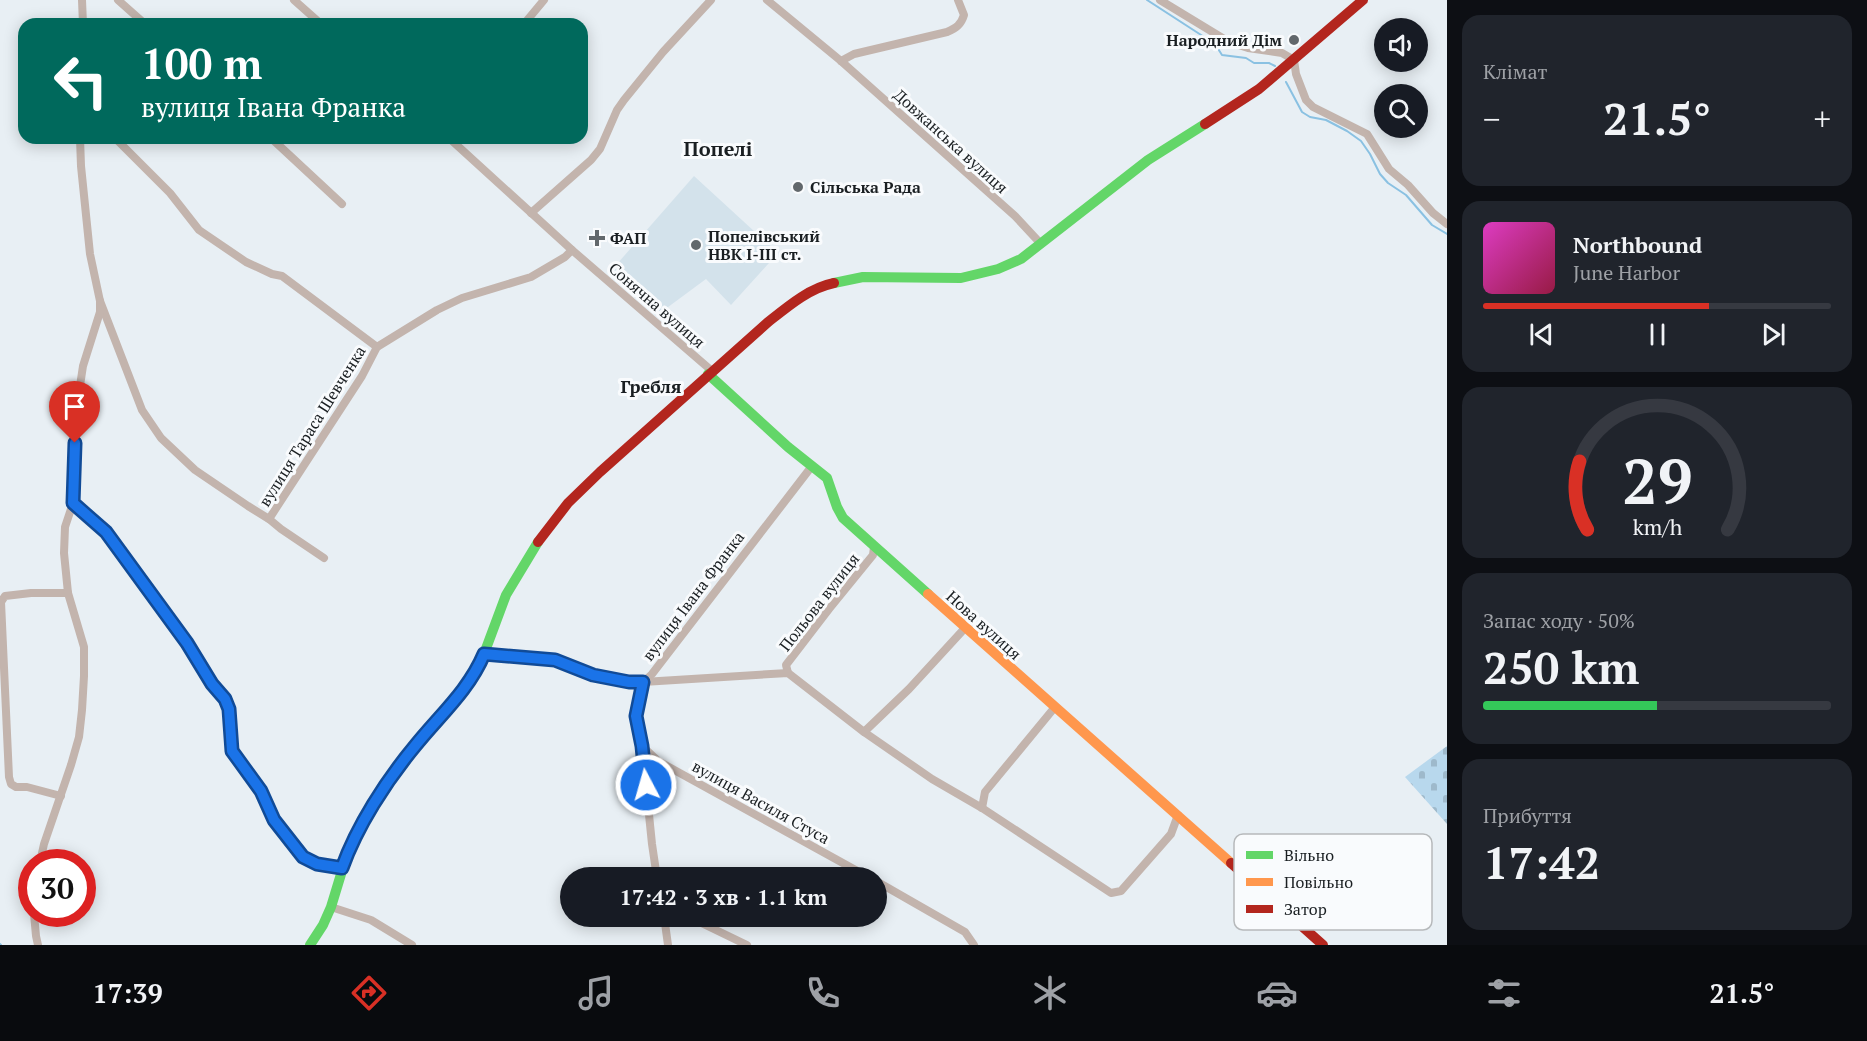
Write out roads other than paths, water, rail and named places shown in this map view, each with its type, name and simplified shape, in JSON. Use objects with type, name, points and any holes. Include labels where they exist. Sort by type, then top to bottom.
[{"type":"main road","points":[[310,945],[331,907],[342,868],[366,817],[399,766],[467,684],[478,667],[506,595],[529,555],[552,522],[600,472],[710,373],[791,304],[825,285],[863,277],[961,278],[998,269],[1021,259],[1148,160],[1259,89],[1363,0]]},
{"type":"main road","name":"Нова вулиця","points":[[710,373],[788,447],[827,478],[843,518],[1234,865]]},
{"type":"main road","name":"Нова вулиця","points":[[1306,930],[1323,945]]},
{"type":"street","points":[[81,0],[82,18]]},
{"type":"street","points":[[118,0],[139,18]]},
{"type":"street","points":[[294,0],[314,18]]},
{"type":"street","points":[[529,18],[544,0]]},
{"type":"street","points":[[531,213],[591,160],[600,149],[617,110],[624,100],[663,52],[711,0]]},
{"type":"street","name":"Довжанська вулиця","points":[[767,0],[841,61],[1015,216],[1041,244]]},
{"type":"street","points":[[841,61],[854,54],[957,28],[964,15],[958,0]]},
{"type":"street","points":[[1160,0],[1229,42],[1248,48],[1282,53],[1294,60],[1306,100],[1313,107],[1368,134],[1389,169],[1447,224]]},
{"type":"street","name":"вулиця Тараса Шевченка","points":[[80,144],[90,254],[100,301],[142,410],[161,438],[195,470],[324,558]]},
{"type":"street","name":"вулиця Тараса Шевченка","points":[[120,144],[170,193],[199,231],[246,262],[282,276],[377,347]]},
{"type":"street","points":[[278,144],[342,204]]},
{"type":"street","name":"Сонячна вулиця","points":[[456,144],[710,373]]},
{"type":"street","name":"вулиця Тараса Шевченка","points":[[269,519],[362,376],[377,347],[437,310],[462,298],[531,278],[565,257],[572,250]]},
{"type":"street","points":[[43,849],[79,737],[84,647],[68,593],[64,553],[65,527],[73,503],[76,412],[83,366],[100,312],[100,301]]},
{"type":"street","name":"вулиця Івана Франка","points":[[484,654],[555,660],[593,675],[629,682],[643,682],[652,674],[812,466]]},
{"type":"street","points":[[73,503],[106,532],[187,643],[212,684],[225,699],[229,709],[232,751],[261,791],[274,820],[303,857],[317,864],[342,868]]},
{"type":"street","name":"Польова вулиця","points":[[785,670],[829,609],[873,555],[874,547]]},
{"type":"street","points":[[61,796],[11,784],[0,602],[5,596],[68,593]]},
{"type":"street","points":[[864,732],[909,689],[965,628]]},
{"type":"street","name":"Польова вулиця","points":[[643,682],[715,679],[785,670],[864,732],[932,779],[982,807],[1111,893],[1121,891],[1171,834],[1178,815]]},
{"type":"street","points":[[643,682],[636,716],[642,746],[655,867]]},
{"type":"street","points":[[982,807],[986,792],[1055,707]]},
{"type":"street","name":"вулиця Василя Стуса","points":[[642,746],[658,761],[850,867]]},
{"type":"street","points":[[887,887],[965,932],[974,945]]},
{"type":"street","points":[[331,907],[371,920],[412,945]]},
{"type":"street","points":[[35,927],[38,945]]},
{"type":"street","points":[[666,927],[668,945]]},
{"type":"street","points":[[710,927],[747,945]]},
{"type":"waterway","points":[[1147,0],[1215,44],[1222,55],[1246,58],[1254,63],[1269,63],[1275,66]]},
{"type":"waterway","points":[[1286,82],[1302,112],[1310,117],[1326,120],[1361,141],[1380,174],[1388,183],[1406,195],[1432,225],[1447,234]]},
{"type":"place","name":"Народний Дім","points":[[1294,40]]},
{"type":"place","name":"Сільська Рада","points":[[798,187]]},
{"type":"place","name":"ФАП","points":[[597,238]]},
{"type":"place","name":"Попелівський НВК І-ІІІ ст.","points":[[696,245]]},
{"type":"district","name":"Попелі","points":[[718,149]]},
{"type":"district","name":"Гребля","points":[[651,387]]}]
